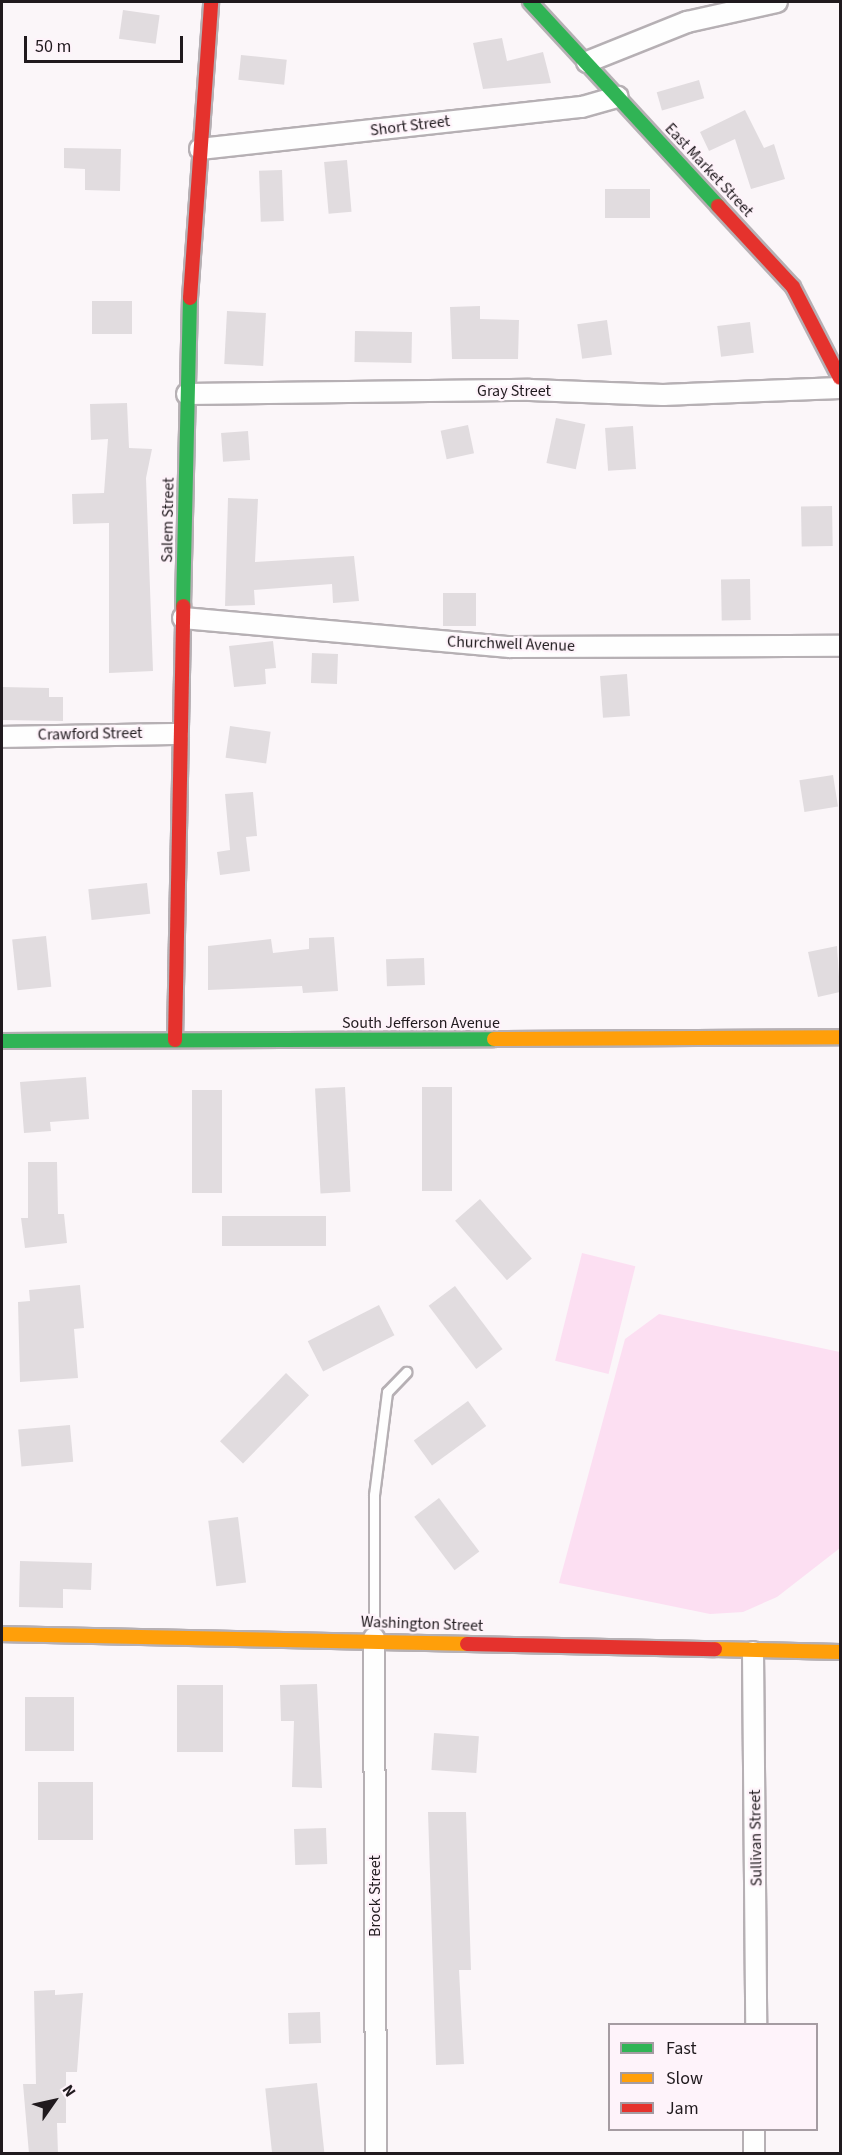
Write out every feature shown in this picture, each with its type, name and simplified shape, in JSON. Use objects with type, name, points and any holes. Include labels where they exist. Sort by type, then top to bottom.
[{"type":"street","name":"Salem Street","points":[[175,1040],[178,734],[183,618],[187,394],[200,149],[211,2]]},
{"type":"street","name":"East Market Street","points":[[530,2],[793,287],[840,378]]},
{"type":"street","points":[[587,62],[687,22],[777,2]]},
{"type":"street","name":"Short Street","points":[[200,149],[582,107],[618,97]]},
{"type":"street","name":"Gray Street","points":[[187,394],[530,390],[663,395],[840,388]]},
{"type":"street","name":"Churchwell Avenue","points":[[183,618],[510,647],[840,646]]},
{"type":"street","name":"Crawford Street","points":[[2,736],[178,734]]},
{"type":"street","name":"South Jefferson Avenue","points":[[2,1041],[840,1037]]},
{"type":"street","name":"Washington Street","points":[[2,1634],[374,1638],[753,1652],[840,1652]]},
{"type":"street","name":"Brock Street","points":[[374,1638],[376,2154]]},
{"type":"street","name":"Sullivan Street","points":[[753,1652],[756,2023]]},
{"type":"street","points":[[754,2131],[754,2154]]},
{"type":"lane","points":[[374,1638],[374,1495],[387,1392],[406,1372]]},
{"type":"shaded area","points":[[582,1253],[635,1266],[609,1374],[555,1361]]},
{"type":"shaded area","points":[[659,1314],[840,1352],[840,1548],[777,1597],[743,1612],[710,1614],[559,1583],[625,1339]]},
{"type":"building","points":[[123,10],[160,15],[156,44],[119,39]]},
{"type":"building","points":[[502,38],[507,61],[543,52],[551,83],[483,89],[473,43]]},
{"type":"building","points":[[241,55],[287,60],[284,85],[238,80]]},
{"type":"building","points":[[699,80],[704,98],[662,110],[657,92]]},
{"type":"building","points":[[745,110],[764,148],[774,144],[785,179],[751,189],[735,139],[709,151],[700,132]]},
{"type":"building","points":[[64,148],[121,149],[120,191],[85,190],[85,169],[64,168]]},
{"type":"building","points":[[347,160],[352,212],[329,214],[324,162]]},
{"type":"building","points":[[282,170],[284,221],[261,222],[259,171]]},
{"type":"building","points":[[605,189],[650,189],[650,218],[605,218]]},
{"type":"building","points":[[92,301],[132,301],[132,334],[92,334]]},
{"type":"building","points":[[480,306],[480,319],[519,320],[518,359],[452,359],[450,307]]},
{"type":"building","points":[[227,311],[266,313],[263,366],[224,364]]},
{"type":"building","points":[[607,320],[612,355],[582,359],[577,324]]},
{"type":"building","points":[[750,322],[754,353],[721,357],[717,326]]},
{"type":"building","points":[[355,331],[412,332],[411,363],[354,362]]},
{"type":"building","points":[[127,403],[129,448],[152,449],[146,478],[153,671],[109,673],[109,523],[73,524],[72,494],[104,493],[108,439],[91,440],[90,404]]},
{"type":"building","points":[[556,418],[585,424],[576,469],[546,463]]},
{"type":"building","points":[[468,425],[474,453],[447,459],[441,431]]},
{"type":"building","points":[[633,426],[636,469],[608,471],[605,428]]},
{"type":"building","points":[[248,431],[250,460],[223,462],[221,433]]},
{"type":"building","points":[[228,498],[258,499],[255,562],[354,556],[359,601],[333,603],[332,584],[254,590],[255,605],[225,606]]},
{"type":"building","points":[[832,506],[833,546],[802,547],[801,507]]},
{"type":"building","points":[[750,579],[751,620],[722,620],[721,580]]},
{"type":"building","points":[[443,593],[476,593],[476,626],[443,626]]},
{"type":"building","points":[[273,641],[276,668],[265,669],[266,684],[234,687],[229,646]]},
{"type":"building","points":[[312,653],[338,654],[337,684],[311,683]]},
{"type":"building","points":[[627,674],[630,716],[603,718],[600,676]]},
{"type":"building","points":[[2,687],[49,688],[49,697],[63,697],[63,721],[2,720]]},
{"type":"building","points":[[230,726],[271,732],[266,763],[226,758]]},
{"type":"building","points":[[833,775],[838,807],[804,812],[799,780]]},
{"type":"building","points":[[253,792],[257,836],[246,837],[250,871],[220,875],[217,852],[230,850],[225,794]]},
{"type":"building","points":[[147,883],[150,914],[92,920],[88,889]]},
{"type":"building","points":[[46,936],[51,987],[18,990],[12,940]]},
{"type":"building","points":[[334,937],[338,991],[303,993],[302,986],[208,990],[208,946],[271,939],[273,953],[309,949],[309,938]]},
{"type":"building","points":[[837,946],[840,992],[818,997],[808,952]]},
{"type":"building","points":[[424,958],[425,985],[387,986],[386,959]]},
{"type":"building","points":[[86,1077],[89,1119],[50,1122],[51,1131],[24,1133],[20,1082]]},
{"type":"building","points":[[345,1087],[350,1192],[321,1193],[315,1089]]},
{"type":"building","points":[[422,1087],[452,1087],[452,1191],[422,1191]]},
{"type":"building","points":[[192,1090],[222,1090],[222,1193],[192,1193]]},
{"type":"building","points":[[28,1162],[57,1162],[58,1214],[64,1214],[67,1243],[25,1248],[21,1218],[28,1218]]},
{"type":"building","points":[[480,1199],[532,1259],[507,1280],[455,1221]]},
{"type":"building","points":[[222,1216],[326,1216],[326,1246],[222,1246]]},
{"type":"building","points":[[80,1285],[84,1328],[74,1329],[78,1378],[20,1382],[18,1302],[30,1301],[29,1290]]},
{"type":"building","points":[[455,1286],[503,1349],[476,1369],[429,1306]]},
{"type":"building","points":[[379,1305],[394,1335],[323,1372],[308,1341]]},
{"type":"building","points":[[286,1373],[309,1395],[243,1464],[220,1441]]},
{"type":"building","points":[[468,1401],[486,1426],[432,1465],[414,1440]]},
{"type":"building","points":[[70,1425],[73,1462],[21,1466],[18,1430]]},
{"type":"building","points":[[439,1498],[479,1552],[455,1570],[414,1517]]},
{"type":"building","points":[[238,1517],[246,1583],[216,1586],[208,1521]]},
{"type":"building","points":[[20,1561],[92,1563],[91,1590],[63,1589],[63,1608],[19,1607]]},
{"type":"building","points":[[317,1684],[322,1788],[292,1787],[294,1721],[281,1721],[280,1685]]},
{"type":"building","points":[[177,1685],[223,1685],[223,1752],[177,1752]]},
{"type":"building","points":[[25,1697],[74,1697],[74,1751],[25,1751]]},
{"type":"building","points":[[434,1733],[479,1736],[476,1773],[431,1770]]},
{"type":"building","points":[[38,1782],[93,1782],[93,1840],[38,1840]]},
{"type":"building","points":[[428,1812],[466,1812],[471,1970],[459,1970],[464,2064],[436,2065]]},
{"type":"building","points":[[326,1828],[327,1864],[295,1865],[294,1829]]},
{"type":"building","points":[[55,1990],[55,1995],[83,1993],[77,2072],[66,2072],[66,2123],[57,2123],[58,2154],[29,2154],[23,2084],[36,2084],[34,1991]]},
{"type":"building","points":[[320,2012],[321,2043],[289,2044],[288,2013]]},
{"type":"building","points":[[317,2083],[324,2154],[272,2154],[265,2088]]},
{"type":"traffic: fast","points":[[530,2],[718,206]]},
{"type":"traffic: fast","points":[[183,606],[190,298]]},
{"type":"traffic: fast","points":[[2,1041],[494,1039]]},
{"type":"traffic: slow","points":[[494,1039],[840,1037]]},
{"type":"traffic: slow","points":[[2,1634],[467,1644]]},
{"type":"traffic: slow","points":[[715,1649],[840,1652]]},
{"type":"traffic: jam","points":[[190,298],[211,2]]},
{"type":"traffic: jam","points":[[718,206],[793,287],[840,378]]},
{"type":"traffic: jam","points":[[175,1040],[183,606]]},
{"type":"traffic: jam","points":[[467,1644],[715,1649]]}]
